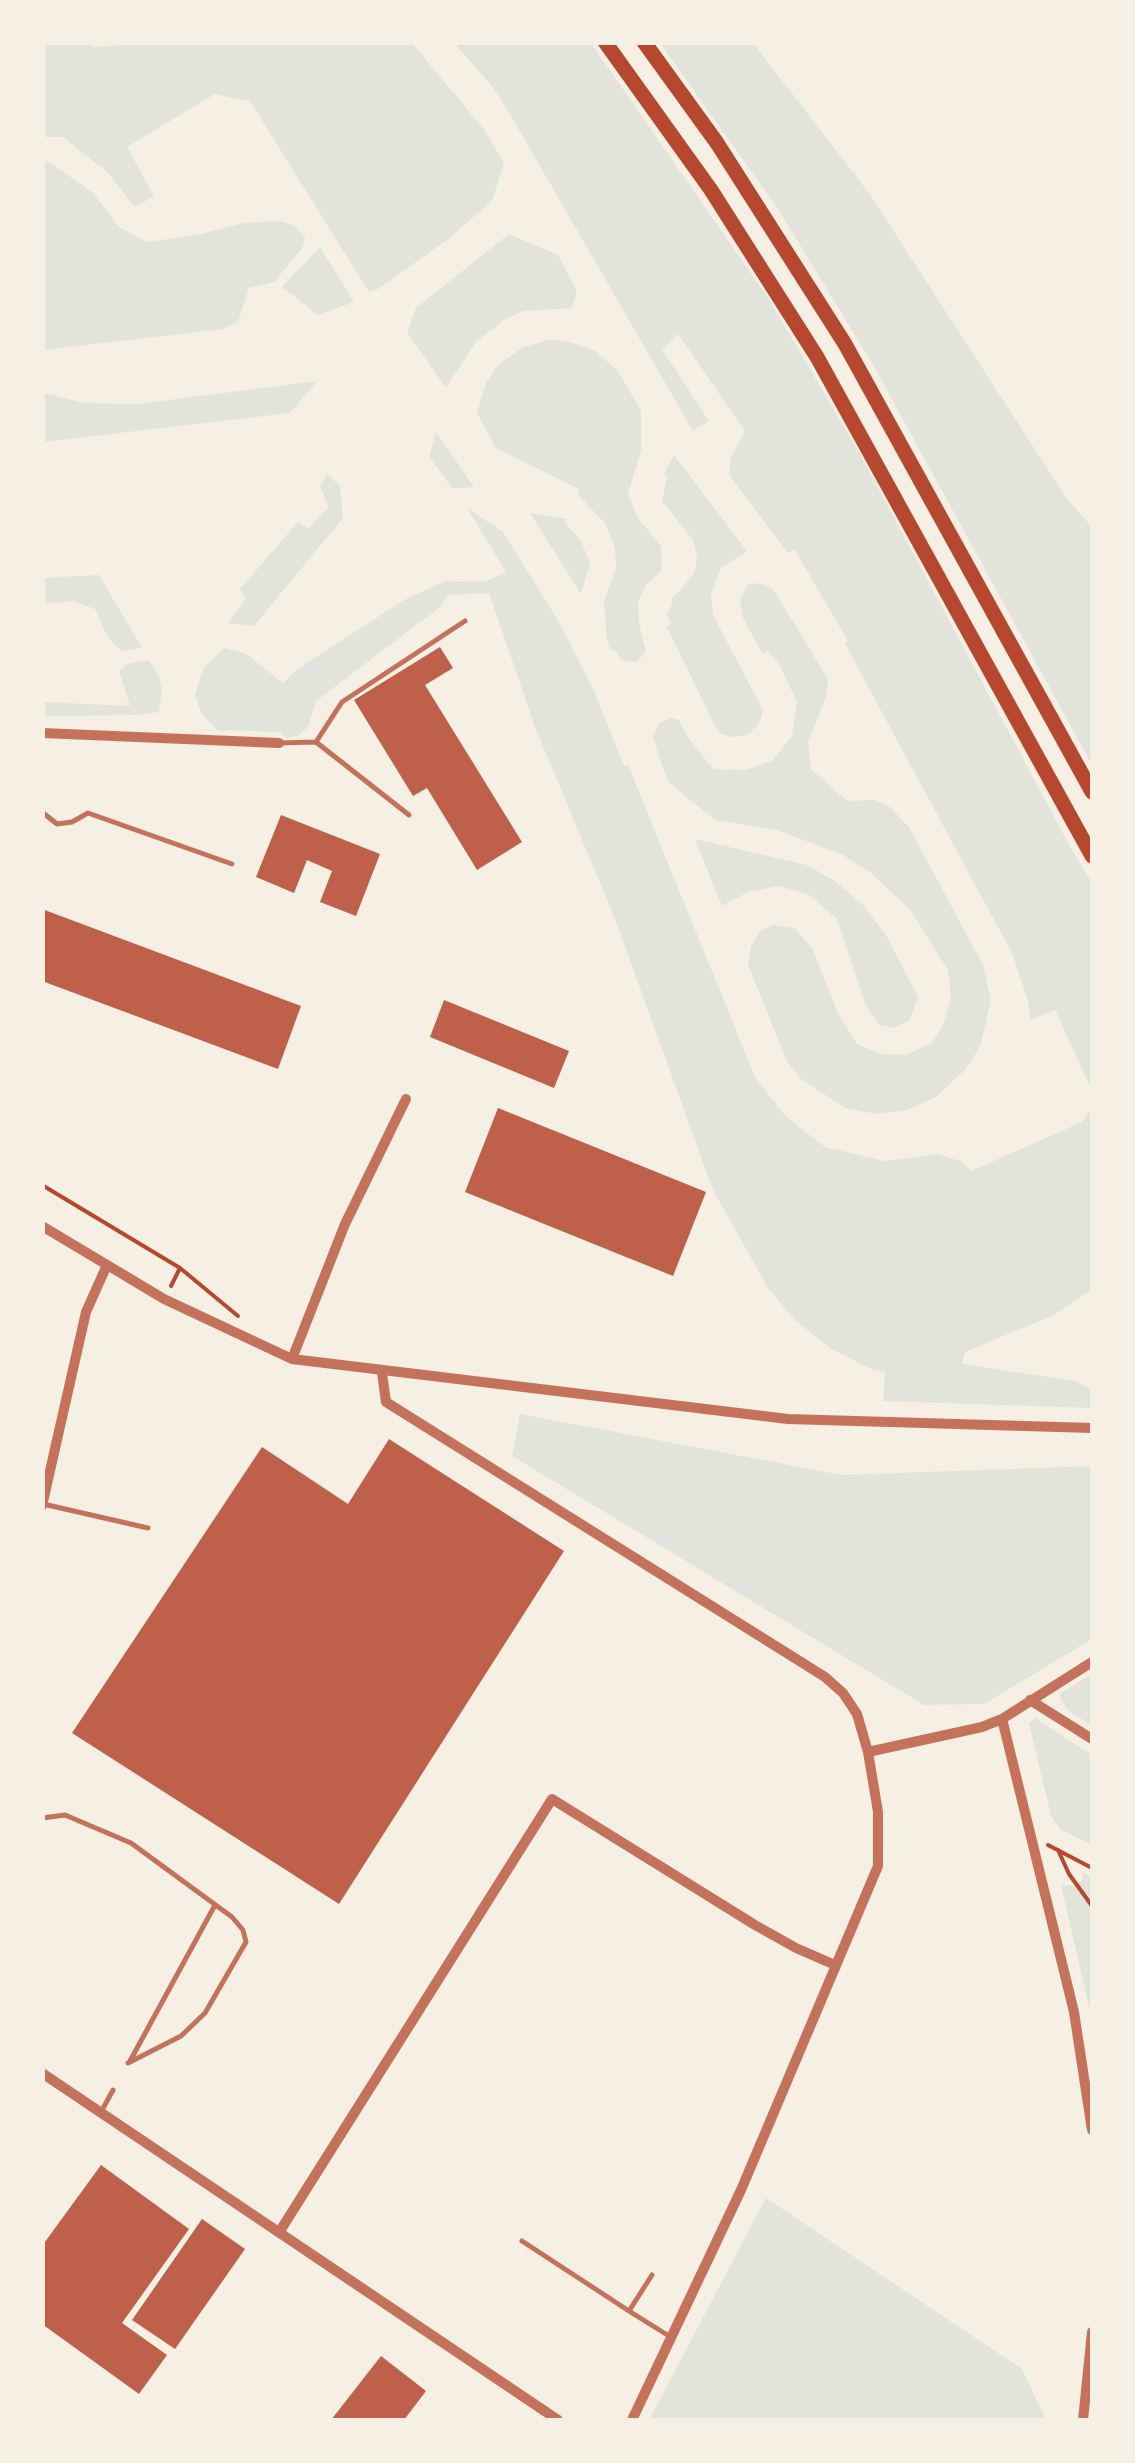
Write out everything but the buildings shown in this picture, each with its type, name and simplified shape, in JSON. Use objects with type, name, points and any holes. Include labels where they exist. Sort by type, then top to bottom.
[{"type":"highway","points":[[605,42],[710,190],[817,358],[1092,856]]},
{"type":"highway","points":[[644,42],[718,144],[845,344],[1092,792]]},
{"type":"street","points":[[42,733],[279,743]]},
{"type":"street","points":[[292,1360],[344,1224],[406,1099]]},
{"type":"street","points":[[42,1226],[164,1299],[292,1360],[788,1420],[1092,1428]]},
{"type":"street","points":[[43,1505],[86,1312],[107,1264]]},
{"type":"street","points":[[382,1372],[386,1402],[826,1677],[844,1693],[857,1714],[868,1752],[878,1812],[878,1866],[741,2190],[632,2420]]},
{"type":"street","points":[[868,1752],[952,1735],[1002,1718],[1092,1662]]},
{"type":"street","points":[[1030,1700],[1092,1739]]},
{"type":"street","points":[[1002,1718],[1074,2012],[1092,2130]]},
{"type":"street","points":[[280,2231],[552,1799],[755,1925],[835,1965]]},
{"type":"street","points":[[42,2073],[558,2420]]},
{"type":"street","points":[[1083,2420],[1092,2332]]},
{"type":"lane","points":[[316,742],[342,702],[465,621]]},
{"type":"lane","points":[[279,743],[316,742],[409,814]]},
{"type":"lane","points":[[42,812],[57,824],[72,822],[88,813],[232,864]]},
{"type":"lane","points":[[43,1505],[148,1528]]},
{"type":"lane","points":[[42,1818],[65,1814],[130,1844],[215,1905],[243,1930],[246,1942],[206,2014],[181,2036],[128,2064],[215,1905]]},
{"type":"lane","points":[[100,2112],[113,2090]]},
{"type":"lane","points":[[522,2241],[671,2337]]},
{"type":"lane","points":[[629,2311],[652,2275]]},
{"type":"path","points":[[42,1185],[180,1268],[250,1325]]},
{"type":"path","points":[[1030,1835],[1092,1868]]},
{"type":"path","points":[[1058,1850],[1069,1874],[1092,1906]]},
{"type":"shaded area","points":[[166,42],[412,43],[483,128],[504,163],[492,201],[447,240],[369,292],[250,101],[215,94],[127,147],[154,196],[135,207],[107,172],[63,137],[43,137],[43,43],[85,43],[95,47]]},
{"type":"shaded area","points":[[454,43],[591,43],[768,298],[860,454],[1092,883],[1092,1091],[1055,1010],[1030,1020],[1012,953],[845,644],[848,641],[795,550],[788,553],[729,475],[731,457],[745,431],[678,334],[662,349],[709,421],[693,431],[511,116],[492,86]]},
{"type":"shaded area","points":[[660,43],[753,43],[869,193],[1067,499],[1092,527],[1092,765],[875,368],[778,209]]},
{"type":"shaded area","points":[[43,160],[93,193],[118,226],[146,242],[198,235],[242,223],[280,221],[294,225],[305,236],[303,247],[274,282],[249,288],[238,322],[223,329],[43,350]]},
{"type":"shaded area","points":[[509,234],[558,255],[577,291],[572,308],[523,311],[504,320],[476,342],[446,388],[407,332],[416,308]]},
{"type":"shaded area","points":[[320,247],[354,302],[318,315],[282,287]]},
{"type":"shaded area","points":[[548,340],[567,341],[595,351],[618,371],[641,411],[641,451],[628,493],[637,517],[661,546],[661,571],[646,585],[638,602],[646,651],[637,662],[622,660],[614,649],[610,650],[607,640],[604,602],[616,568],[615,548],[605,523],[578,495],[579,489],[496,448],[477,413],[486,383],[498,365],[523,347]]},
{"type":"shaded area","points":[[317,381],[290,413],[43,442],[43,393],[85,403],[137,404]]},
{"type":"shaded area","points":[[436,432],[474,487],[453,489],[429,457]]},
{"type":"shaded area","points":[[674,455],[747,551],[721,568],[711,594],[713,615],[763,710],[759,724],[747,735],[721,734],[715,726],[667,627],[671,623],[667,614],[671,600],[694,574],[697,557],[693,540],[662,501],[667,476],[664,474]]},
{"type":"shaded area","points":[[327,474],[340,486],[343,518],[254,626],[228,623],[246,598],[240,589],[298,522],[308,529],[329,508],[320,486]]},
{"type":"shaded area","points":[[467,508],[503,532],[559,622],[594,691],[624,766],[628,765],[755,1077],[786,1117],[825,1147],[884,1161],[938,1154],[963,1162],[971,1171],[1082,1122],[1092,1107],[1092,1289],[1054,1315],[965,1352],[962,1364],[1075,1381],[1092,1389],[1092,1408],[883,1401],[885,1372],[830,1348],[795,1320],[768,1288],[713,1190],[615,919],[535,727],[489,593],[448,595],[439,608],[316,701],[308,727],[298,736],[217,730],[201,713],[195,694],[204,668],[224,648],[245,653],[283,683],[296,670],[404,600],[445,581],[485,582],[506,572]]},
{"type":"shaded area","points":[[530,513],[567,519],[565,523],[581,541],[590,563],[581,594]]},
{"type":"shaded area","points":[[99,575],[142,648],[121,651],[107,636],[95,609],[73,601],[43,604],[43,578]]},
{"type":"shaded area","points":[[759,583],[773,589],[828,679],[826,697],[808,742],[811,769],[847,801],[874,800],[890,807],[909,827],[983,965],[991,1000],[980,1047],[965,1070],[936,1097],[907,1110],[876,1114],[845,1108],[801,1079],[786,1060],[748,964],[751,946],[761,930],[773,925],[795,928],[813,950],[838,1014],[857,1044],[879,1054],[906,1055],[932,1043],[945,1021],[951,996],[948,970],[911,911],[871,873],[843,855],[777,830],[715,820],[669,783],[653,737],[658,724],[671,718],[679,720],[713,769],[746,770],[773,760],[792,736],[797,702],[780,666],[768,651],[763,655],[743,618],[740,600],[747,585]]},
{"type":"shaded area","points":[[149,660],[162,690],[159,712],[43,716],[43,702],[130,706],[119,671],[128,664]]},
{"type":"shaded area","points":[[695,839],[807,865],[835,881],[864,906],[887,937],[918,997],[910,1020],[894,1028],[879,1025],[866,1006],[837,919],[808,894],[779,886],[748,892],[722,906]]},
{"type":"shaded area","points":[[520,1414],[842,1475],[1092,1466],[1092,1639],[984,1704],[924,1705],[512,1456]]},
{"type":"shaded area","points":[[1092,1674],[1092,1726],[1069,1711],[1060,1693]]},
{"type":"shaded area","points":[[1035,1718],[1092,1755],[1092,1845],[1060,1829],[1051,1816],[1029,1723]]},
{"type":"shaded area","points":[[1083,1872],[1092,1877],[1092,2020],[1061,1885],[1072,1886],[1082,1880]]},
{"type":"shaded area","points":[[766,2198],[1022,2369],[1046,2420],[649,2420]]}]
